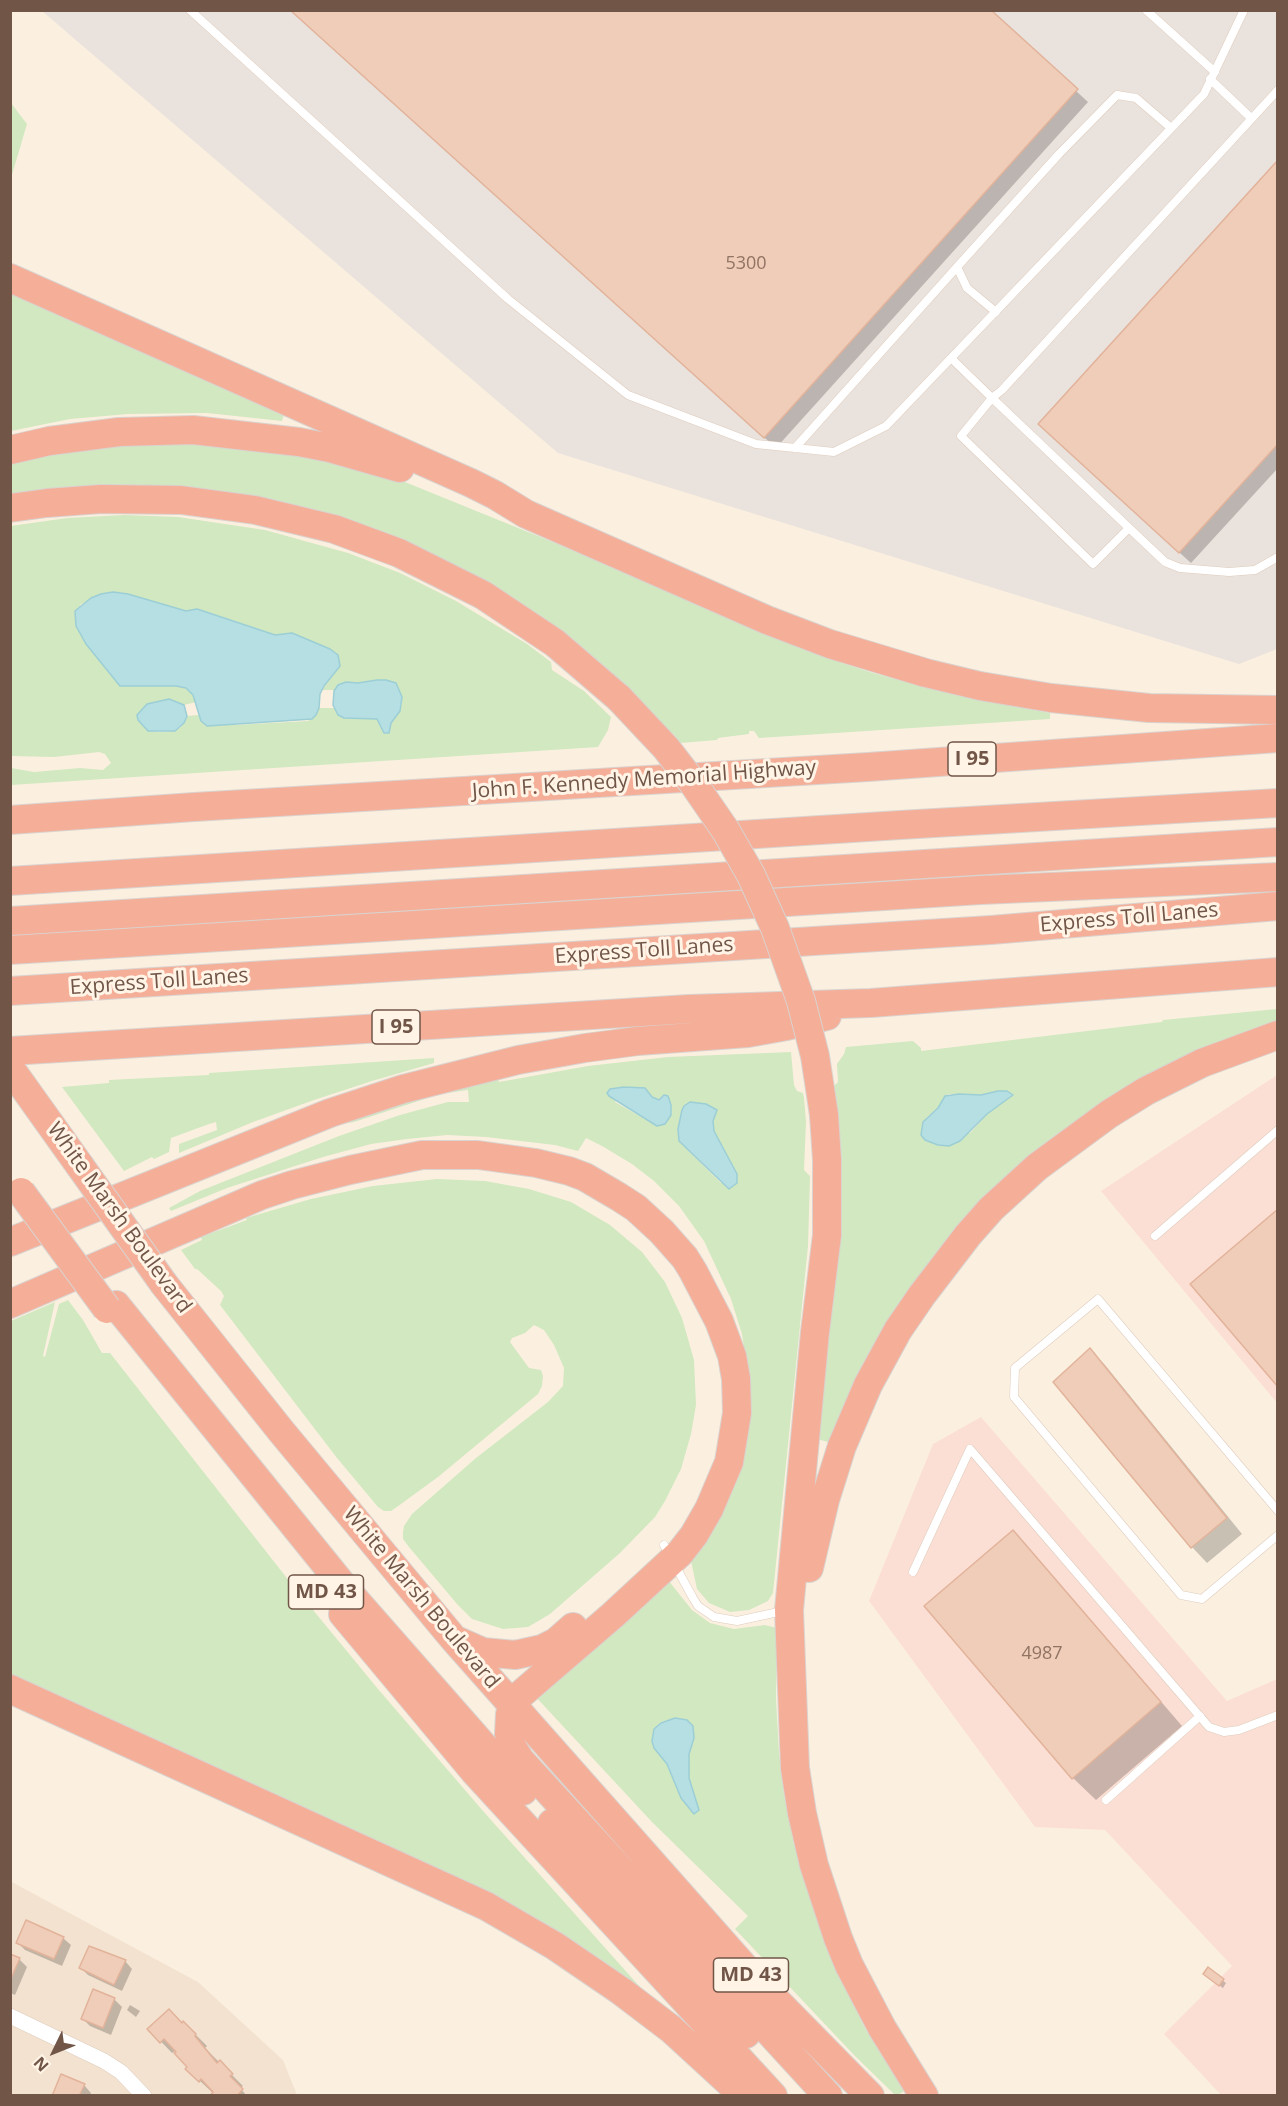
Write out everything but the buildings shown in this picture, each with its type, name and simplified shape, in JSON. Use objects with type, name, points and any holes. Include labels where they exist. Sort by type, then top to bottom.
[{"type":"highway","points":[[10,278],[471,483],[526,514]]},
{"type":"highway","points":[[10,450],[61,439],[119,432],[193,430],[256,436],[330,448],[374,460],[481,500],[526,514],[767,620],[830,644],[926,673],[1021,693],[1084,703],[1158,709],[1278,710]]},
{"type":"highway","points":[[10,508],[101,499],[181,500],[255,510],[334,529],[399,553],[483,595],[555,643],[619,698],[666,748],[726,831],[751,875],[776,928],[801,1001],[815,1056],[824,1114],[828,1169],[827,1235],[815,1332],[792,1610],[792,1714],[798,1789],[806,1832],[838,1938],[861,1988],[897,2054],[924,2096]]},
{"type":"highway","name":"John F. Kennedy Memorial Highway","points":[[10,820],[868,767],[1278,738]]},
{"type":"highway","points":[[10,881],[1278,803]]},
{"type":"highway","points":[[10,921],[1278,842]]},
{"type":"highway","points":[[17,954],[65,945],[379,928],[992,889],[1278,877]]},
{"type":"highway","name":"Express Toll Lanes","points":[[10,991],[991,930],[1278,906]]},
{"type":"highway","name":"I 95","points":[[10,1051],[678,1010],[871,1003],[1278,972]]},
{"type":"highway","points":[[10,1242],[330,1113],[404,1089],[518,1060],[638,1041],[775,1029],[823,1018],[871,1003]]},
{"type":"highway","points":[[791,1661],[814,1544],[842,1446],[868,1385],[883,1357],[944,1264],[991,1209],[1014,1187],[1084,1131],[1146,1091],[1174,1077],[1233,1051],[1278,1035]]},
{"type":"highway","points":[[10,1062],[34,1102]]},
{"type":"highway","name":"White Marsh Boulevard","points":[[10,1068],[164,1284],[281,1431],[453,1638],[754,1978],[870,2096]]},
{"type":"highway","points":[[10,1304],[262,1195],[292,1185],[422,1155],[478,1155],[536,1163],[585,1177],[636,1208],[685,1258],[719,1321],[732,1356],[736,1379],[737,1413],[729,1462],[720,1484],[694,1535],[669,1552],[650,1561],[556,1642],[542,1649],[515,1655],[483,1652],[453,1638]]},
{"type":"highway","name":"MD 43","points":[[16,1185],[112,1307],[268,1520],[374,1653],[458,1753],[773,2096]]},
{"type":"highway","points":[[112,1307],[300,1535],[402,1654],[586,1863],[804,2096]]},
{"type":"highway","points":[[669,1552],[613,1615],[520,1695],[510,1714],[511,1745],[520,1760],[828,2096]]},
{"type":"highway","points":[[10,1689],[486,1906],[555,1946],[621,1991],[671,2030],[744,2096]]},
{"type":"street","points":[[10,2016],[104,2061],[121,2073],[144,2096]]},
{"type":"lane","points":[[190,10],[508,299],[628,395],[756,444],[834,452],[886,426],[1204,94],[1244,10]]},
{"type":"lane","points":[[1146,10],[1212,75],[1251,118]]},
{"type":"lane","points":[[1129,528],[1093,564],[961,436],[992,398],[1002,390],[1278,90]]},
{"type":"lane","points":[[795,448],[1059,154],[1117,95],[1136,98],[1172,128]]},
{"type":"lane","points":[[957,267],[967,288],[996,312]]},
{"type":"lane","points":[[952,359],[1165,562],[1180,568],[1229,572],[1255,570],[1278,557]]},
{"type":"lane","points":[[1155,1236],[1278,1131]]},
{"type":"lane","points":[[1278,1511],[1098,1299],[1016,1368],[1014,1397],[1181,1595],[1202,1599],[1278,1535]]},
{"type":"lane","points":[[913,1572],[970,1449],[1209,1728],[1224,1732],[1239,1730],[1278,1715]]},
{"type":"lane","points":[[669,1552],[698,1606],[714,1617],[737,1621],[792,1610]]},
{"type":"lane","points":[[1106,1800],[1200,1716]]},
{"type":"shaded area","points":[[42,11],[1277,11],[1277,649],[1239,664],[558,453]]},
{"type":"shaded area","points":[[1277,1075],[1277,1403],[1101,1191]]},
{"type":"shaded area","points":[[981,1417],[1227,1701],[1277,1679],[1277,2095],[1221,2095],[1164,2034],[1232,1966],[1105,1830],[1035,1827],[869,1601],[933,1444]]},
{"type":"shaded area","points":[[10,1881],[198,1982],[283,2060],[297,2095],[11,2095]]},
{"type":"green space","points":[[11,103],[27,124],[11,178]]},
{"type":"green space","points":[[10,290],[285,411],[282,421],[207,413],[128,414],[70,419],[11,431]]},
{"type":"green space","points":[[180,441],[296,453],[400,480],[560,545],[762,633],[833,660],[955,695],[1050,713],[1050,719],[759,738],[754,731],[749,731],[749,734],[717,740],[680,743],[674,734],[667,732],[380,533],[11,497],[10,461],[63,450]]},
{"type":"green space","points":[[124,515],[178,517],[265,530],[348,553],[400,573],[456,601],[527,644],[551,662],[552,670],[584,691],[611,717],[608,730],[598,747],[11,785],[11,768],[34,772],[80,768],[103,770],[111,763],[105,754],[99,752],[54,757],[11,756],[11,526],[67,518]],"holes":[[[114,592],[186,611],[197,609],[275,635],[292,633],[330,649],[338,655],[340,666],[322,690],[334,690],[336,687],[377,680],[399,689],[402,704],[384,732],[379,720],[375,718],[344,718],[340,717],[335,708],[319,708],[316,715],[308,721],[234,725],[201,721],[199,715],[187,716],[181,727],[174,731],[155,732],[178,702],[184,705],[196,702],[193,695],[185,688],[176,686],[120,686],[86,644],[80,605],[101,594]]]},
{"type":"green space","points":[[1277,1009],[1277,1024],[1030,1159],[832,1443],[817,1439],[832,1088],[838,1082],[837,1064],[846,1047],[913,1041],[921,1048],[921,1051],[1162,1022],[1163,1020]],"holes":[[[998,1091],[987,1114],[970,1133],[926,1118],[949,1094],[981,1095]]]},
{"type":"green space","points":[[791,1052],[794,1085],[797,1091],[803,1093],[804,1098],[806,1122],[804,1170],[810,1176],[808,1246],[773,1593],[768,1601],[749,1610],[730,1612],[709,1603],[697,1589],[691,1561],[748,1373],[742,1334],[731,1299],[704,1241],[679,1206],[654,1181],[632,1164],[586,1138],[578,1151],[555,1145],[447,1135],[371,1144],[227,1188],[171,1211],[169,1208],[200,1191],[339,1136],[400,1115],[448,1102],[469,1102],[468,1090],[440,1094],[354,1122],[336,1125],[497,1075],[499,1082],[588,1066],[668,1057]],"holes":[[[624,1087],[645,1088],[652,1097],[659,1101],[657,1126],[615,1102]],[[682,1110],[713,1121],[718,1140],[737,1174],[721,1183],[679,1141],[678,1129]]]},
{"type":"green space","points":[[434,1058],[434,1063],[314,1100],[253,1122],[179,1153],[179,1144],[217,1130],[216,1122],[209,1124],[171,1138],[169,1152],[154,1159],[152,1157],[124,1171],[62,1087],[109,1083],[109,1080]]},
{"type":"green space","points":[[437,1179],[485,1181],[529,1189],[571,1202],[610,1225],[642,1252],[665,1282],[682,1318],[694,1360],[696,1405],[691,1434],[681,1469],[665,1501],[655,1517],[620,1553],[550,1614],[528,1627],[503,1629],[472,1619],[409,1547],[403,1539],[403,1532],[412,1514],[476,1458],[548,1402],[563,1386],[564,1368],[554,1345],[544,1330],[534,1325],[525,1333],[512,1338],[510,1342],[529,1368],[541,1370],[542,1386],[538,1394],[438,1477],[391,1511],[384,1511],[378,1507],[337,1458],[220,1305],[224,1296],[221,1291],[195,1269],[181,1250],[202,1240],[201,1237],[247,1220],[246,1218],[311,1199],[373,1186]]},
{"type":"green space","points":[[68,1300],[83,1320],[102,1353],[110,1353],[290,1582],[378,1689],[640,1987],[636,1989],[11,1677],[11,1321],[55,1302],[43,1356],[45,1357],[59,1304]]},
{"type":"green space","points":[[668,1580],[692,1610],[710,1623],[734,1629],[765,1625],[777,1628],[776,1698],[779,1753],[784,1795],[794,1844],[812,1905],[833,1962],[866,2030],[904,2091],[895,2095],[735,1929],[748,1916],[652,1822],[534,1695]],"holes":[[[675,1718],[694,1737],[689,1754],[689,1778],[694,1814],[681,1798],[665,1760],[654,1748],[654,1729],[661,1722]]]},
{"type":"water","points":[[113,592],[128,594],[186,611],[197,609],[275,635],[292,633],[330,649],[338,655],[340,666],[324,686],[320,694],[319,708],[312,719],[207,726],[201,721],[193,695],[186,688],[120,686],[86,644],[76,626],[75,611],[91,598]]},
{"type":"water","points":[[377,680],[396,683],[402,697],[400,711],[391,723],[389,733],[384,733],[377,719],[344,718],[338,715],[333,705],[334,691],[338,685],[346,682]]},
{"type":"water","points":[[169,699],[184,705],[187,716],[184,723],[175,731],[148,731],[138,720],[137,715],[147,704]]},
{"type":"water","points":[[645,1088],[652,1097],[659,1100],[664,1095],[668,1096],[671,1115],[665,1124],[657,1126],[607,1093],[610,1089]]},
{"type":"water","points":[[1007,1091],[1013,1095],[987,1114],[960,1141],[949,1146],[938,1145],[925,1140],[921,1135],[923,1122],[938,1108],[945,1096],[981,1095]]},
{"type":"water","points":[[690,1102],[706,1104],[717,1110],[713,1121],[714,1131],[737,1174],[737,1183],[729,1189],[679,1141],[678,1129],[682,1110]]},
{"type":"water","points":[[675,1718],[687,1720],[693,1726],[694,1738],[689,1754],[689,1778],[699,1810],[694,1814],[681,1798],[667,1764],[654,1748],[652,1741],[654,1729],[661,1723]]}]
